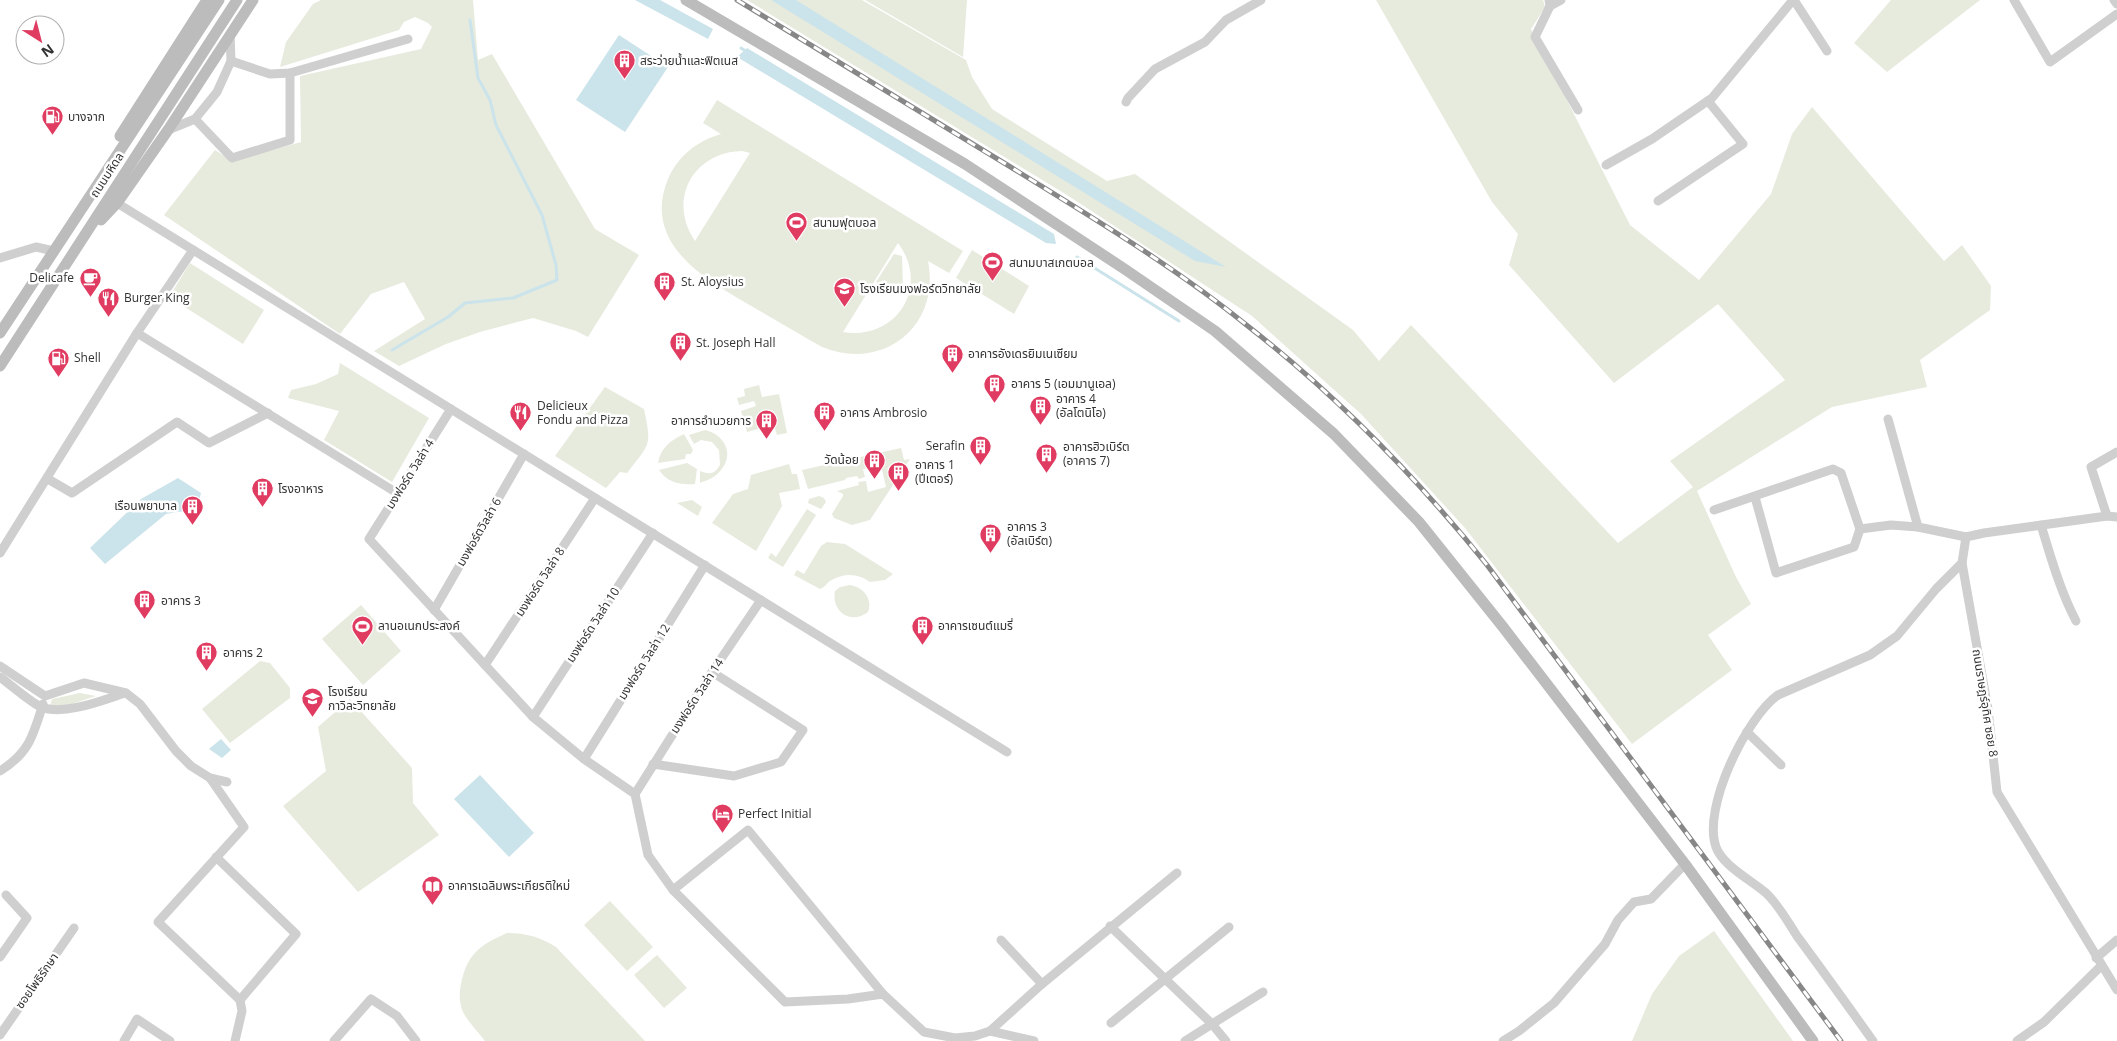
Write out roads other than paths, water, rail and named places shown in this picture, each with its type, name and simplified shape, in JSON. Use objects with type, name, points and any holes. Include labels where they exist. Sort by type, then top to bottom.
[{"type":"main road","points":[[68,229],[88,188],[206,0]]},
{"type":"main road","name":"ถนนมหิดล","points":[[0,333],[219,0]]},
{"type":"main road","name":"ถนนมหิดล","points":[[0,366],[237,0]]},
{"type":"main road","points":[[80,243],[117,203],[168,130],[253,0]]},
{"type":"main road","points":[[686,0],[965,164],[1216,331],[1334,434],[1419,522],[1528,659],[1685,864],[1813,1041]]},
{"type":"street","points":[[1126,102],[1155,69],[1205,42],[1226,20],[1261,0]]},
{"type":"street","points":[[1561,0],[1550,3],[1535,37],[1578,110]]},
{"type":"street","points":[[1606,165],[1652,139],[1708,101],[1793,0],[1827,51]]},
{"type":"street","points":[[2014,0],[2050,62],[2117,14]]},
{"type":"street","points":[[2114,0],[2117,4]]},
{"type":"street","points":[[168,130],[195,119],[217,92],[231,61],[230,34]]},
{"type":"street","points":[[231,61],[270,74],[290,73],[408,39]]},
{"type":"street","points":[[195,119],[232,158],[290,140],[290,73]]},
{"type":"street","points":[[1658,201],[1743,144],[1708,101]]},
{"type":"street","points":[[117,203],[1007,752]]},
{"type":"street","points":[[0,258],[36,246],[54,251]]},
{"type":"street","points":[[0,552],[48,479],[138,333],[193,250]]},
{"type":"street","points":[[138,333],[397,493]]},
{"type":"street","name":"มงฟอร์ด วิลล่า 4","points":[[434,610],[370,539],[451,409]]},
{"type":"street","points":[[48,479],[72,493],[177,422],[210,443],[268,413]]},
{"type":"street","points":[[1888,419],[1918,527]]},
{"type":"street","points":[[1860,529],[1891,525],[1918,527],[1966,537],[2042,525],[2112,517],[2091,467],[2117,452]]},
{"type":"street","name":"มงฟอร์ตวิลล่า 6","points":[[434,610],[524,454]]},
{"type":"street","points":[[1714,510],[1833,469],[1841,473],[1860,529],[1854,547],[1776,573],[1755,497]]},
{"type":"street","name":"มงฟอร์ด วิลล่า 8","points":[[485,665],[595,498]]},
{"type":"street","points":[[2042,525],[2056,578],[2076,621]]},
{"type":"street","name":"มงฟอร์ด วิลล่า 10","points":[[532,717],[653,533]]},
{"type":"street","name":"ถนนราษฎร์อุทิศ ซอย 8","points":[[1966,537],[1962,563],[1988,709],[1997,792],[2117,990]]},
{"type":"street","points":[[1873,1041],[1768,894],[1723,859],[1716,847],[1712,824],[1728,767],[1747,732],[1767,703],[1778,695],[1870,655],[1897,636],[1936,589],[1962,563]]},
{"type":"street","name":"มงฟอร์ด วิลล่า 12","points":[[584,759],[705,565]]},
{"type":"street","name":"มงฟอร์ด วิลล่า 14","points":[[635,794],[712,672],[761,600]]},
{"type":"street","points":[[434,610],[532,717],[584,759],[635,794],[648,855],[673,890],[785,1002],[848,999],[883,994]]},
{"type":"street","points":[[0,666],[45,696]]},
{"type":"street","points":[[653,764],[734,776],[781,762],[803,730],[712,672]]},
{"type":"street","points":[[0,677],[42,707],[60,710],[95,703],[126,693]]},
{"type":"street","points":[[45,696],[84,682],[126,693],[140,704],[176,751],[191,766],[210,778],[227,782]]},
{"type":"street","points":[[0,771],[16,761],[28,746],[45,696]]},
{"type":"street","points":[[1747,732],[1781,765]]},
{"type":"street","points":[[210,778],[244,827],[158,922],[240,1000],[242,1011],[235,1041]]},
{"type":"street","points":[[673,890],[748,830],[883,994],[923,1037],[955,1038],[975,1036],[990,1031],[1110,926],[1177,873]]},
{"type":"street","points":[[216,857],[296,934],[240,1000]]},
{"type":"street","points":[[1503,1041],[1554,1003],[1605,944],[1618,920],[1634,902],[1651,899],[1685,864]]},
{"type":"street","points":[[0,957],[28,918],[6,895]]},
{"type":"street","points":[[1110,926],[1212,1024],[1226,1041]]},
{"type":"street","points":[[1111,1023],[1229,927]]},
{"type":"street","name":"ซอยโพธิรักษา","points":[[0,1035],[74,928]]},
{"type":"street","points":[[1001,940],[1042,984]]},
{"type":"street","points":[[2017,1041],[2044,1022],[2117,940]]},
{"type":"street","points":[[1185,1041],[1264,992]]},
{"type":"street","points":[[334,1041],[371,999],[397,1016],[416,1041]]},
{"type":"street","points":[[124,1041],[137,1019],[170,1041]]},
{"type":"street","points":[[990,1031],[1034,1041]]},
{"type":"water","points":[[635,0],[660,0],[713,29],[708,39]]},
{"type":"water","points":[[771,0],[796,0],[1226,267],[1195,261]]},
{"type":"water","points":[[619,35],[668,67],[625,132],[576,100]]},
{"type":"water","points":[[747,48],[1054,234],[1056,244],[1046,243],[737,57]]},
{"type":"water","points":[[178,478],[201,493],[197,509],[166,514],[105,564],[90,548],[141,499]]},
{"type":"water","points":[[221,739],[231,750],[222,758],[209,749]]},
{"type":"water","points":[[480,775],[534,833],[509,857],[454,799]]},
{"type":"waterway","points":[[392,350],[448,317],[465,303],[513,298],[557,280],[556,265],[542,215],[496,125],[490,100],[478,78],[470,20]]},
{"type":"waterway","points":[[741,48],[747,52]]},
{"type":"waterway","points":[[1077,257],[1179,321]]},
{"type":"railway","points":[[737,0],[1009,166],[1162,263],[1221,305],[1282,353],[1345,410],[1433,501],[1487,565],[1841,1041]]},
{"type":"place","name":"สระว่ายน้ำและฟิตเนส","points":[[624,80]]},
{"type":"place","name":"บางจาก","points":[[52,136]]},
{"type":"place","name":"สนามฟุตบอล","points":[[797,242]]},
{"type":"place","name":"สนามบาสเกตบอล","points":[[993,282]]},
{"type":"place","name":"Delicafe","points":[[90,297]]},
{"type":"place","name":"St. Aloysius","points":[[665,301]]},
{"type":"place","name":"โรงเรียนมงฟอร์ตวิทยาลัย","points":[[844,308]]},
{"type":"place","name":"Burger King","points":[[108,317]]},
{"type":"place","name":"St. Joseph Hall","points":[[680,362]]},
{"type":"place","name":"อาคารอังเดรยิมเนเซียม","points":[[952,373]]},
{"type":"place","name":"Shell","points":[[58,377]]},
{"type":"place","name":"อาคาร 5 (เอมมานูเอล)","points":[[995,403]]},
{"type":"place","name":"อาคาร 4 (อัลโตนิโอ)","points":[[1040,425]]},
{"type":"place","name":"Delicieux Fondu and Pizza","points":[[521,432]]},
{"type":"place","name":"อาคาร Ambrosio","points":[[824,432]]},
{"type":"place","name":"อาคารอำนวยการ","points":[[767,440]]},
{"type":"place","name":"Serafin","points":[[981,465]]},
{"type":"place","name":"อาคารฮิวเบิร์ต (อาคาร 7)","points":[[1047,473]]},
{"type":"place","name":"วัดน้อย","points":[[875,479]]},
{"type":"place","name":"อาคาร 1 (ปีเตอร์)","points":[[899,491]]},
{"type":"place","name":"โรงอาหาร","points":[[262,508]]},
{"type":"place","name":"เรือนพยาบาล","points":[[193,525]]},
{"type":"place","name":"อาคาร 3 (อัลเบิร์ต)","points":[[991,553]]},
{"type":"place","name":"อาคาร 3","points":[[145,620]]},
{"type":"place","name":"ลานอเนกประสงค์","points":[[362,645]]},
{"type":"place","name":"อาคารเซนต์แมรี่","points":[[922,645]]},
{"type":"place","name":"อาคาร 2","points":[[207,672]]},
{"type":"place","name":"โรงเรียน กาวิละวิทยาลัย","points":[[312,718]]},
{"type":"place","name":"Perfect Initial","points":[[722,833]]},
{"type":"place","name":"อาคารเฉลิมพระเกียรติใหม่","points":[[432,905]]}]
